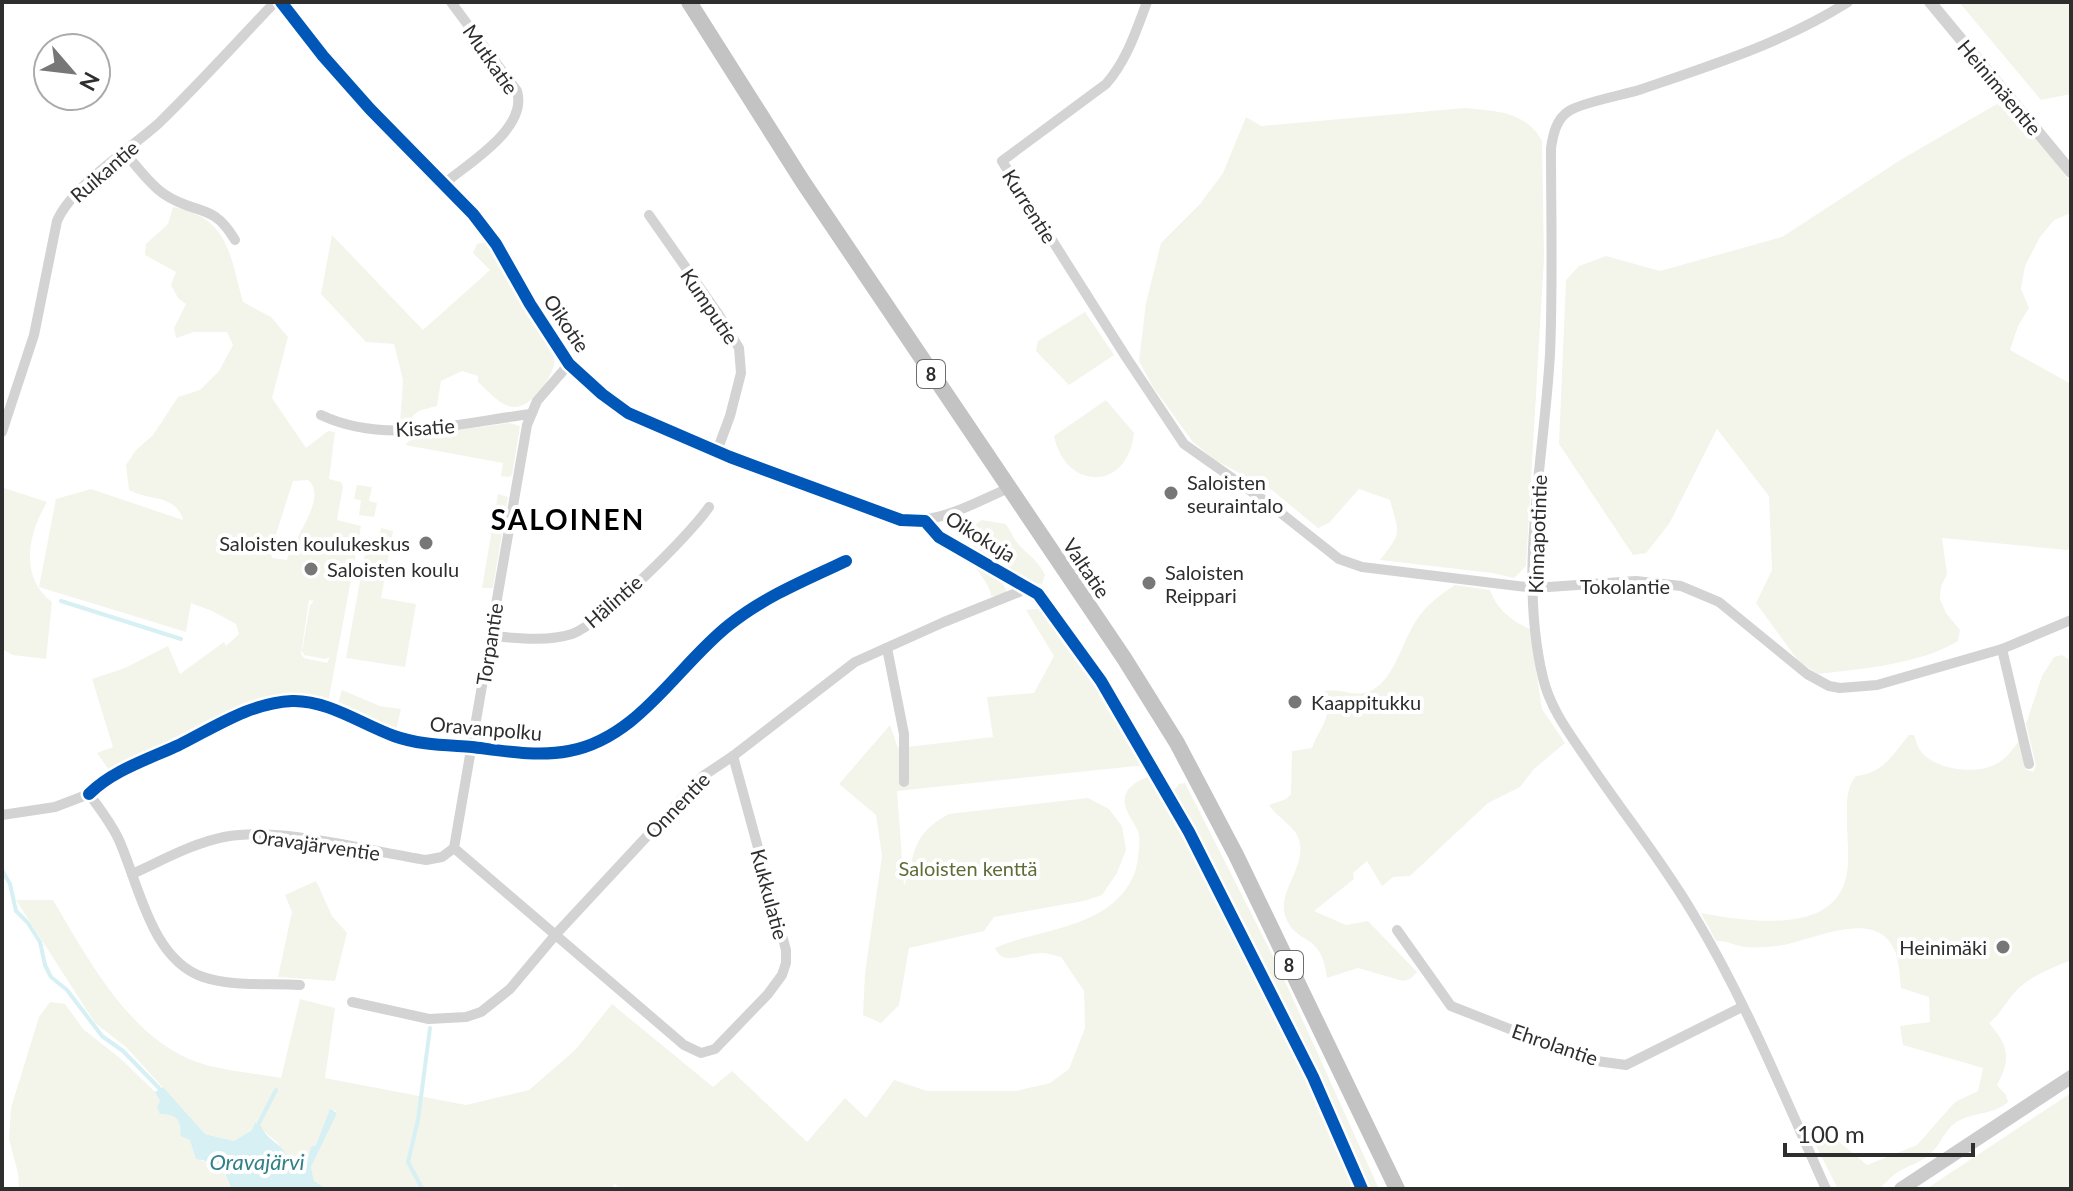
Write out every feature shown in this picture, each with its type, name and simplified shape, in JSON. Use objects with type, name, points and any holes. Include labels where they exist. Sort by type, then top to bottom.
[{"type":"highway","name":"Valtatie","points":[[689,2],[828,219],[1124,658],[1200,784],[1397,1189]]},
{"type":"main road","points":[[1901,1189],[2071,1077]]},
{"type":"street","name":"Ruikantie","points":[[2,432],[34,335],[60,213],[78,191],[125,153],[185,97],[278,2]]},
{"type":"street","name":"Oikotie","points":[[278,2],[370,109],[445,183],[496,244],[569,364],[628,413],[717,451],[901,520],[925,521],[941,517],[1009,488]]},
{"type":"street","name":"Mutkatie","points":[[445,183],[500,137],[517,115],[520,101],[517,91],[451,2]]},
{"type":"street","name":"Kurrentie","points":[[1126,357],[1002,161],[1106,84],[1128,53],[1147,2]]},
{"type":"street","name":"Kinnapotintie","points":[[1826,1189],[1742,1007],[1692,911],[1551,702],[1538,651],[1534,588],[1539,476],[1550,354],[1553,133],[1560,120],[1574,108],[1612,99],[1762,47],[1820,20],[1848,2]]},
{"type":"street","name":"Heinimäentie","points":[[1930,2],[2071,172]]},
{"type":"street","points":[[125,153],[157,189],[170,198],[217,216],[235,240]]},
{"type":"street","name":"Kumputie","points":[[649,215],[739,348],[739,384],[717,451]]},
{"type":"street","name":"Tokolantie","points":[[1126,357],[1172,428],[1193,452],[1272,506],[1339,559],[1362,567],[1534,588],[1636,581],[1681,586],[1719,602],[1807,674],[1829,686],[1840,688],[1877,685],[2002,649],[2071,620]]},
{"type":"street","name":"Torpantie","points":[[454,848],[515,488],[531,414],[545,391],[569,364]]},
{"type":"street","name":"Kisatie","points":[[321,415],[339,423],[400,431],[531,414]]},
{"type":"street","name":"Hälintie","points":[[491,636],[552,637],[584,628],[603,615],[709,507]]},
{"type":"street","name":"Oikokuja","points":[[925,521],[939,537],[1016,583]]},
{"type":"street","name":"Onnentie","points":[[352,1002],[429,1019],[466,1017],[481,1012],[510,989],[557,933],[703,776],[839,672],[944,622],[1014,596],[1019,592],[1016,583]]},
{"type":"street","points":[[887,648],[904,734],[904,782]]},
{"type":"street","points":[[2002,649],[2029,764]]},
{"type":"street","name":"Kukkulatie","points":[[557,933],[694,1051],[709,1052],[768,994],[786,963],[786,950],[733,756]]},
{"type":"street","points":[[2,815],[55,807],[89,794],[112,827],[166,951],[184,967],[218,981],[300,985]]},
{"type":"street","name":"Oravajärventie","points":[[132,874],[221,837],[245,834],[295,837],[426,860],[442,857],[454,848]]},
{"type":"street","points":[[454,848],[557,933]]},
{"type":"street","name":"Ehrolantie","points":[[1397,930],[1451,1006],[1589,1060],[1626,1065],[1742,1007]]},
{"type":"green space","points":[[1959,2],[2071,2],[2071,94],[2041,100]]},
{"type":"green space","points":[[1997,104],[2027,124],[2071,183],[2071,213],[2054,220],[2040,237],[2025,266],[2021,289],[2029,308],[2018,326],[2010,350],[2071,384],[2071,547],[2067,550],[1942,538],[1947,574],[1940,599],[1946,613],[1960,630],[1958,641],[1909,660],[1818,674],[1799,662],[1756,603],[1772,570],[1769,496],[1717,429],[1669,524],[1646,553],[1633,555],[1559,444],[1566,280],[1579,266],[1606,256],[1660,271],[1782,237],[1902,159]]},
{"type":"green space","points":[[1465,108],[1519,118],[1542,141],[1544,258],[1526,566],[1514,578],[1380,560],[1397,532],[1390,500],[1359,489],[1329,523],[1318,528],[1273,491],[1215,460],[1193,442],[1153,387],[1139,361],[1146,303],[1161,243],[1200,204],[1223,173],[1246,117],[1261,126]]},
{"type":"green space","points":[[173,207],[192,212],[216,229],[230,254],[243,302],[271,317],[288,337],[272,398],[306,448],[328,431],[335,432],[329,479],[341,482],[343,486],[337,520],[361,526],[328,703],[286,697],[258,701],[215,717],[109,770],[97,753],[113,747],[92,679],[125,668],[168,646],[180,674],[224,642],[226,646],[239,634],[236,624],[191,603],[186,632],[39,587],[56,499],[91,489],[183,520],[168,502],[129,490],[126,465],[136,450],[153,435],[178,397],[200,390],[219,371],[233,345],[227,332],[194,332],[176,338],[174,328],[186,304],[178,298],[171,285],[176,272],[145,255],[146,244],[168,224]],"holes":[[[308,480],[314,497],[307,519],[287,560],[272,558],[271,550],[293,481]],[[309,600],[314,601],[310,605],[302,651],[304,655],[330,657],[327,663],[304,658],[301,654]]]},
{"type":"green space","points":[[332,235],[423,330],[490,270],[473,253],[477,244],[486,242],[552,350],[554,366],[542,389],[522,405],[508,406],[478,382],[478,376],[462,371],[441,381],[437,406],[420,411],[409,423],[400,424],[403,380],[394,344],[366,342],[321,294]]},
{"type":"green space","points":[[1085,312],[1114,355],[1069,385],[1036,351],[1038,341]]},
{"type":"green space","points":[[1106,400],[1134,433],[1129,452],[1121,466],[1109,474],[1096,477],[1083,475],[1071,467],[1061,454],[1054,436]]},
{"type":"green space","points":[[509,423],[520,426],[512,475],[509,477],[501,476],[503,463],[405,445],[414,436]]},
{"type":"green space","points":[[357,485],[372,487],[369,501],[377,503],[374,517],[359,515],[361,500],[354,499]]},
{"type":"green space","points":[[4,488],[47,502],[35,528],[30,555],[35,580],[52,602],[46,659],[13,655],[2,649]]},
{"type":"green space","points":[[498,494],[508,497],[493,588],[482,588]]},
{"type":"green space","points":[[982,520],[1006,524],[1017,543],[1043,571],[1042,584],[1027,582],[973,546],[969,540],[977,523]]},
{"type":"green space","points":[[381,528],[393,531],[381,598],[416,604],[405,667],[346,658],[368,537],[379,539]]},
{"type":"green space","points":[[974,563],[1002,582],[1007,592],[991,596]]},
{"type":"green space","points":[[1455,585],[1490,590],[1506,614],[1530,629],[1542,709],[1565,743],[1534,769],[1520,787],[1488,803],[1410,876],[1393,877],[1382,886],[1367,861],[1353,873],[1354,879],[1314,911],[1346,925],[1368,921],[1417,972],[1410,979],[1403,981],[1358,968],[1327,978],[1320,953],[1296,933],[1286,918],[1285,900],[1298,863],[1300,844],[1296,833],[1269,805],[1291,794],[1292,751],[1312,748],[1327,715],[1324,691],[1362,693],[1377,687],[1396,662],[1418,618],[1432,602]]},
{"type":"green space","name":"Saloisten kenttä","points":[[1044,608],[1103,688],[1146,765],[897,791],[904,886],[921,837],[949,814],[1088,798],[1109,809],[1122,826],[1126,850],[1117,873],[1102,895],[994,917],[984,931],[909,948],[899,1005],[881,1023],[863,1015],[865,973],[882,856],[876,815],[839,784],[890,725],[898,748],[993,737],[987,697],[1034,693],[1054,656],[1026,610]]},
{"type":"green space","points":[[2062,655],[2071,661],[2071,960],[2025,983],[1989,1023],[2006,1052],[2005,1067],[1997,1085],[2008,1102],[1955,1123],[1927,1156],[1895,1174],[1879,1189],[1838,1189],[1812,1138],[1830,1134],[1867,1165],[1917,1145],[1955,1102],[1978,1091],[1983,1068],[1903,1045],[1900,1026],[1930,1022],[1929,997],[1901,988],[1895,951],[1886,937],[1873,930],[1858,928],[1777,946],[1746,947],[1716,941],[1701,913],[1777,921],[1815,914],[1830,905],[1841,891],[1847,875],[1847,805],[1852,781],[1856,776],[1881,767],[1909,735],[1914,735],[1921,751],[1929,759],[1947,767],[1968,770],[1996,764],[2019,741],[2026,769],[2033,772],[2036,766],[2026,724],[2042,676],[2054,657]]},
{"type":"green space","points":[[342,690],[380,706],[401,709],[396,730],[367,721],[338,704]]},
{"type":"green space","points":[[1153,775],[1324,1111],[1354,1189],[620,1189],[615,1184],[611,1189],[327,1189],[314,1181],[311,1167],[337,1112],[334,1110],[316,1145],[311,1148],[310,1155],[299,1167],[288,1164],[278,1143],[255,1124],[252,1130],[234,1141],[205,1134],[126,1047],[95,1023],[16,900],[53,900],[96,970],[131,1016],[173,1051],[197,1062],[281,1078],[300,999],[335,1008],[325,1078],[466,1105],[529,1090],[575,1050],[612,1004],[713,1087],[732,1071],[807,1142],[845,1098],[866,1118],[894,1080],[927,1091],[1016,1091],[1050,1083],[1069,1069],[1085,1028],[1084,991],[1061,957],[1035,953],[1009,958],[1003,957],[995,948],[1094,916],[1125,891],[1135,872],[1139,839],[1125,805],[1126,793],[1140,780]]},
{"type":"green space","points":[[1185,783],[1279,968],[1379,1189],[1365,1189],[1315,1072],[1172,793],[1179,784]]},
{"type":"green space","points":[[316,881],[332,916],[347,933],[335,981],[278,977],[292,912],[285,895]]},
{"type":"green space","points":[[50,1002],[65,1004],[84,1030],[120,1058],[155,1092],[181,1124],[180,1136],[190,1140],[202,1161],[213,1163],[221,1169],[231,1189],[19,1189],[9,1139],[11,1108],[39,1017]]},
{"type":"green space","points":[[2071,1093],[2071,1187],[1926,1189]]},
{"type":"water","name":"Oravajärvi","points":[[163,1087],[205,1134],[234,1141],[252,1130],[255,1123],[284,1151],[289,1164],[298,1166],[309,1155],[311,1147],[316,1145],[330,1109],[337,1113],[311,1167],[314,1181],[327,1189],[231,1189],[220,1166],[196,1159],[190,1140],[180,1136],[177,1119],[160,1114],[157,1107],[160,1101],[155,1092]]},
{"type":"waterway","points":[[61,601],[181,639]]},
{"type":"waterway","points":[[2,870],[10,884],[16,911],[40,942],[51,977],[67,990],[102,1036],[123,1051],[159,1088]]},
{"type":"waterway","points":[[422,1188],[408,1162],[418,1120],[430,1028]]},
{"type":"waterway","points":[[258,1125],[276,1090]]},
{"type":"cycle path","points":[[281,2],[370,109],[473,214],[496,244],[569,364],[602,394],[628,413],[730,457],[901,520],[925,521],[939,537],[1038,594],[1101,681],[1189,832],[1313,1077],[1362,1189]]},
{"type":"cycle path","name":"Oravanpolku","points":[[89,794],[120,772],[233,717],[262,706],[292,701],[331,708],[394,736],[423,743],[533,753],[557,753],[594,744],[637,716],[710,642],[742,615],[846,561]]},
{"type":"place","name":"Saloisten seuraintalo","points":[[1171,493]]},
{"type":"place","name":"Saloisten koulukeskus","points":[[426,543]]},
{"type":"place","name":"Saloisten koulu","points":[[311,569]]},
{"type":"place","name":"Saloisten Reippari","points":[[1149,583]]},
{"type":"place","name":"Kaappitukku","points":[[1295,702]]},
{"type":"place","name":"Heinimäki","points":[[2003,947]]},
{"type":"district","name":"SALOINEN","points":[[568,519]]}]
